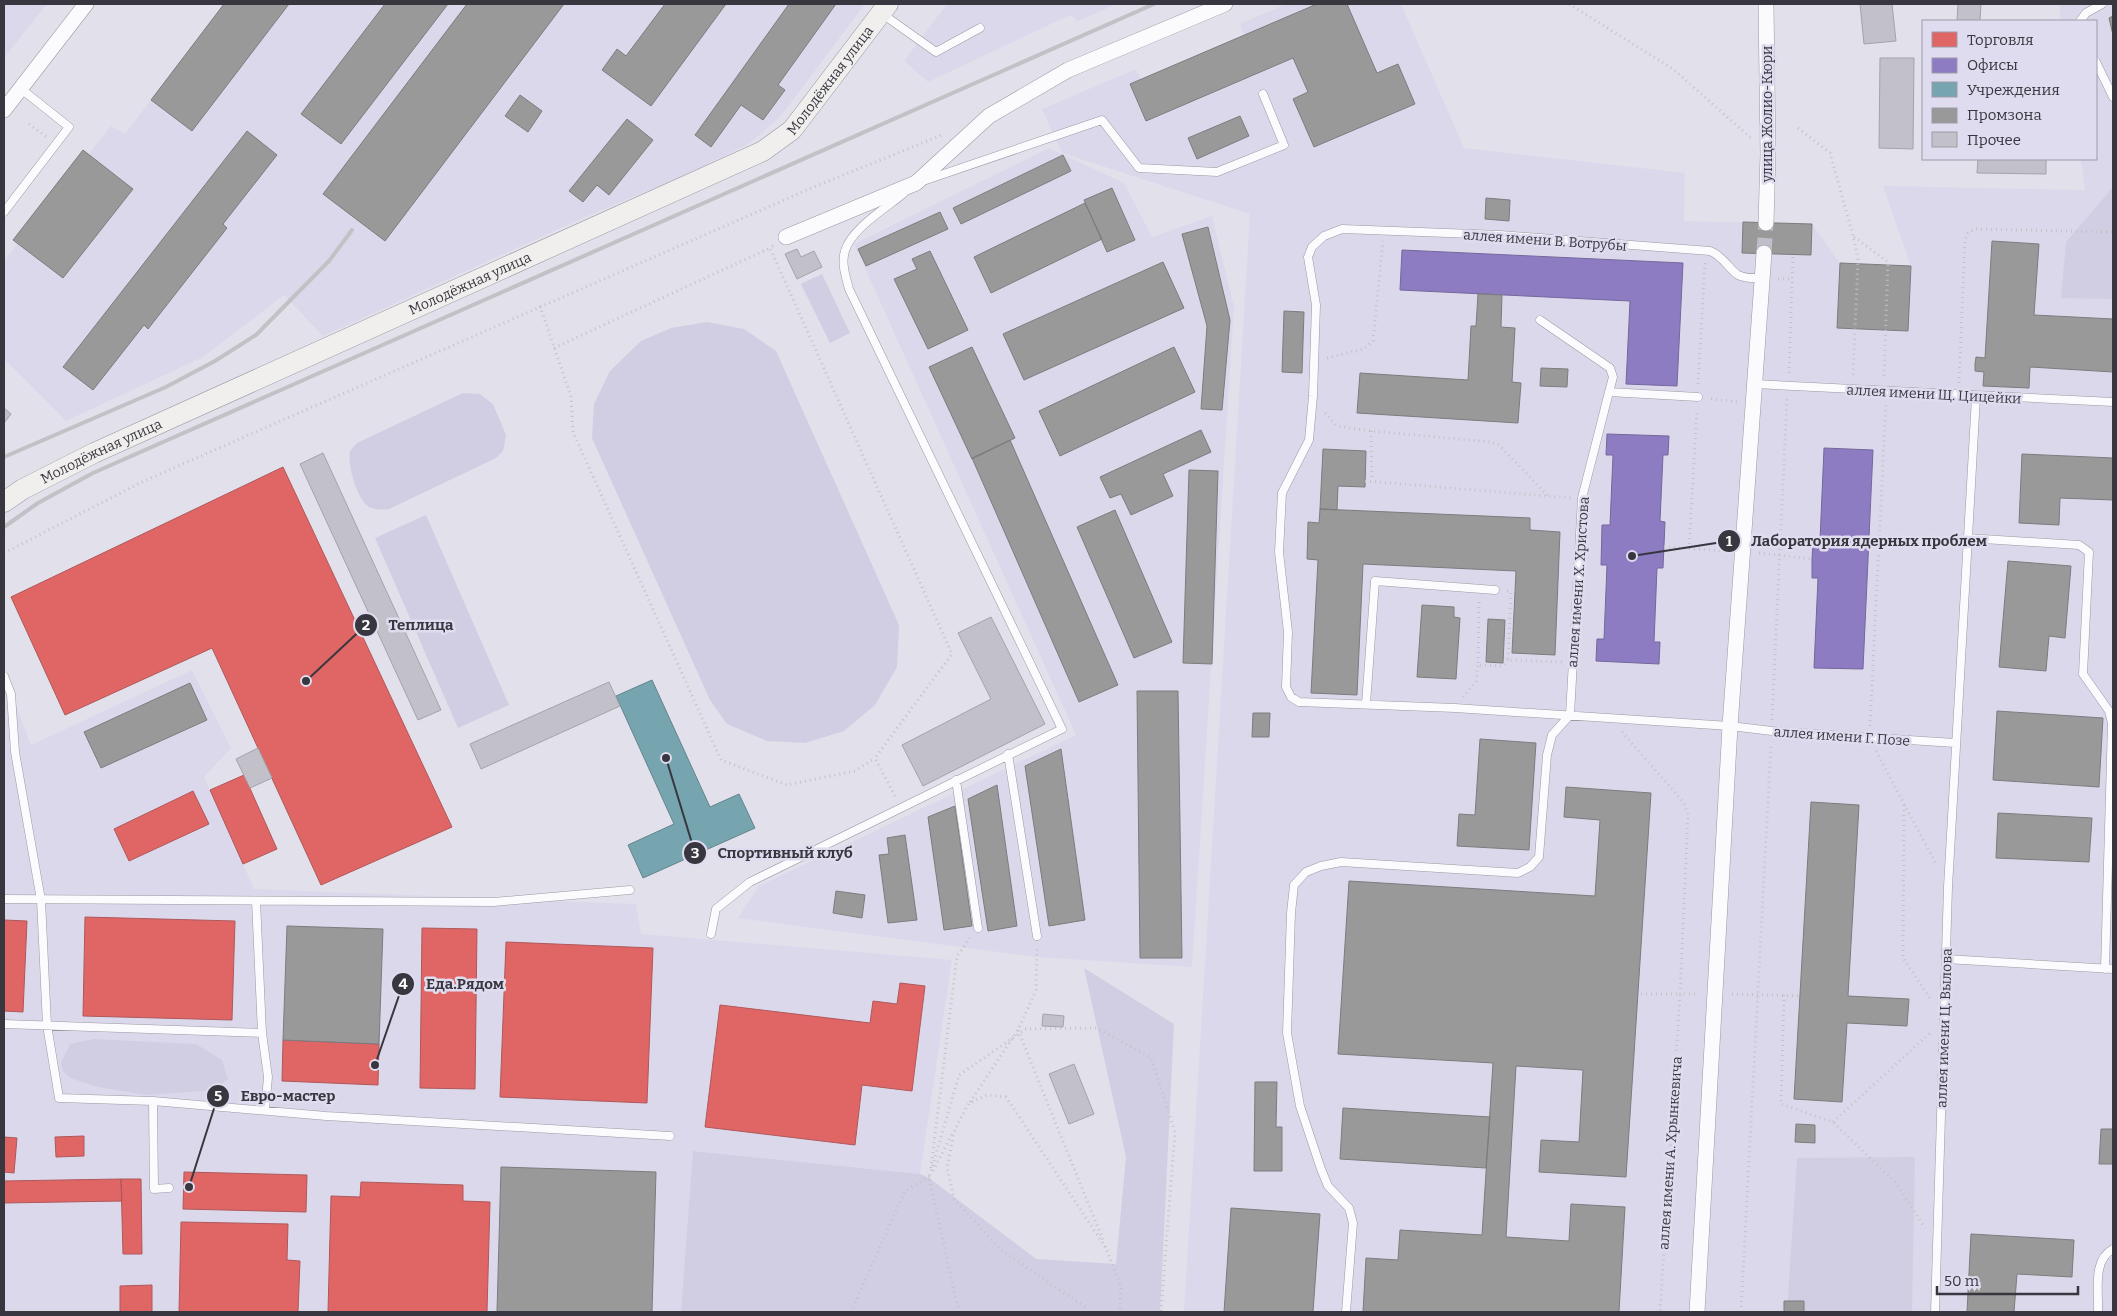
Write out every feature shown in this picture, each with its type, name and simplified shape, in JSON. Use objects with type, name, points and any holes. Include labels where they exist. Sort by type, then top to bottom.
[{"type":"main road","name":"Молодёжная улица","points":[[4,502],[23,489],[94,453],[763,151],[792,130],[885,8]]},
{"type":"street","points":[[4,110],[86,4]]},
{"type":"street","points":[[786,237],[916,183],[989,116],[1068,70],[1225,4]]},
{"type":"street","name":"улица Жолио-Кюри","points":[[1766,4],[1768,154],[1766,223]]},
{"type":"street","points":[[1697,1312],[1730,726],[1764,253]]},
{"type":"lane","points":[[2081,20],[2086,13],[2102,4]]},
{"type":"lane","points":[[885,8],[936,52],[980,28]]},
{"type":"lane","points":[[2097,64],[2113,97]]},
{"type":"lane","points":[[4,212],[69,126],[20,88]]},
{"type":"lane","points":[[711,934],[716,909],[750,882],[1062,729],[849,289],[844,268],[845,250],[855,234],[916,183],[1102,120],[1139,168],[1216,172],[1284,145],[1263,94]]},
{"type":"lane","name":"аллея имени В. Вотрубы","points":[[1366,704],[1299,702],[1291,696],[1286,687],[1288,632],[1280,552],[1282,493],[1308,440],[1313,396],[1316,305],[1308,257],[1312,247],[1324,236],[1342,229],[1500,235],[1706,251],[1717,254],[1738,275],[1763,278]]},
{"type":"lane","name":"аллея имени Х. Христова","points":[[1540,320],[1610,368],[1613,377],[1582,498],[1570,715]]},
{"type":"lane","name":"аллея имени Щ. Цицейки","points":[[1755,384],[1976,397],[2113,402]]},
{"type":"lane","points":[[1609,392],[1698,397]]},
{"type":"lane","name":"аллея имени Ц. Вылова","points":[[1935,1312],[1948,887],[1976,397]]},
{"type":"lane","points":[[1946,959],[2109,969],[2112,723],[2109,711],[2083,674],[2089,552],[2079,545],[1967,538]]},
{"type":"lane","points":[[1366,704],[1374,581],[1495,590]]},
{"type":"lane","points":[[4,676],[11,694],[15,752],[41,900],[47,1025],[59,1098],[152,1101],[670,1136]]},
{"type":"lane","name":"аллея имени Г. Позе","points":[[1366,704],[1570,715],[1955,743]]},
{"type":"lane","points":[[1346,1312],[1353,1223],[1349,1208],[1328,1186],[1321,1169],[1300,1106],[1288,1033],[1291,914],[1294,885],[1306,872],[1321,866],[1342,862],[1518,873],[1530,867],[1539,856],[1547,755],[1552,735],[1570,715]]},
{"type":"lane","points":[[1008,754],[1037,936]]},
{"type":"lane","points":[[956,780],[978,928]]},
{"type":"lane","points":[[4,899],[494,902],[630,890]]},
{"type":"lane","points":[[256,901],[262,1033],[268,1077],[265,1110]]},
{"type":"lane","points":[[4,1024],[262,1033]]},
{"type":"lane","points":[[152,1101],[154,1189],[169,1188]]},
{"type":"lane","points":[[2098,1312],[2099,1263],[2104,1254],[2113,1249]]},
{"type":"path","points":[[1569,4],[1673,69],[1768,154]]},
{"type":"path","points":[[29,124],[57,144]]},
{"type":"path","points":[[1798,128],[1830,153],[1858,258],[1853,375]]},
{"type":"path","points":[[4,553],[144,481],[809,189],[944,134]]},
{"type":"path","points":[[1958,396],[1964,240],[1968,233],[1974,229],[2113,232]]},
{"type":"path","points":[[1314,361],[1364,349],[1373,342],[1384,231]]},
{"type":"path","points":[[1853,236],[1888,262],[1884,377]]},
{"type":"path","points":[[554,348],[770,248],[786,237]]},
{"type":"path","points":[[540,306],[571,397],[573,432],[721,760],[787,786],[855,771],[875,758],[952,654],[770,248]]},
{"type":"path","points":[[1741,1312],[1772,731],[1793,254]]},
{"type":"path","points":[[1887,392],[1870,738],[1948,887]]},
{"type":"path","points":[[1313,396],[1337,426],[1491,442],[1499,445],[1548,496]]},
{"type":"path","points":[[1698,397],[1754,404]]},
{"type":"path","points":[[1371,431],[1372,481]]},
{"type":"path","points":[[1365,481],[1582,498]]},
{"type":"path","points":[[1664,546],[1779,554],[1812,559]]},
{"type":"path","points":[[1453,708],[1476,681],[1479,588]]},
{"type":"path","points":[[1478,665],[1503,666],[1508,660],[1511,592],[1495,590]]},
{"type":"path","points":[[1508,660],[1573,663]]},
{"type":"path","name":"аллея имени А. Хрынкевича","points":[[1611,718],[1684,803],[1688,815],[1680,994],[1660,1312]]},
{"type":"path","points":[[875,758],[900,808]]},
{"type":"path","points":[[1833,1122],[1944,1020],[1903,958],[1904,804]]},
{"type":"path","points":[[959,1312],[929,1178],[957,956],[978,928]]},
{"type":"path","points":[[851,1312],[905,1191],[929,1178],[969,1103],[1018,1032],[1036,990],[1037,936]]},
{"type":"path","points":[[1640,994],[1800,996]]},
{"type":"path","points":[[1784,995],[1781,1104],[1833,1122],[1896,1183],[1937,1246]]},
{"type":"path","points":[[1018,1032],[1026,1029],[1097,1028],[1151,1058],[1176,1132],[1161,1312]]},
{"type":"path","points":[[1018,1032],[1121,1287],[1120,1312]]},
{"type":"path","points":[[929,1178],[959,1075],[1012,1039]]},
{"type":"path","points":[[969,1103],[987,1095],[1006,1097],[1106,1248]]},
{"type":"path","points":[[955,1129],[947,1167],[954,1198],[1001,1250],[1085,1307],[1086,1312]]},
{"type":"shaded area","points":[[4,4],[47,4],[4,58]]},
{"type":"shaded area","points":[[224,4],[865,4],[781,116],[750,143],[692,172],[576,221],[323,336],[284,295],[203,357],[66,421],[4,359],[4,261],[111,126],[125,134]]},
{"type":"shaded area","points":[[947,4],[1117,4],[1078,21],[1070,15],[928,82],[904,61]]},
{"type":"shaded area","points":[[1286,4],[1401,4],[1464,148],[1685,173],[1684,221],[1812,224],[1840,263],[1911,266],[1883,186],[2085,190],[2081,160],[2097,160],[2097,20],[2061,20],[2059,4],[2113,4],[2113,1312],[1184,1312],[1250,214],[1062,153],[1042,109],[1136,69],[1141,79],[1244,35],[1240,24]]},
{"type":"shaded area","points":[[1049,148],[1124,183],[1152,237],[1212,216],[1234,307],[1192,967],[1037,957],[738,918],[759,886],[1076,735],[854,244]]},
{"type":"shaded area","points":[[2113,187],[2113,299],[2061,298],[2066,242]]},
{"type":"shaded area","points":[[822,274],[850,333],[830,343],[801,284]]},
{"type":"shaded area","points":[[707,322],[744,329],[776,351],[899,625],[897,667],[875,705],[844,731],[805,743],[767,741],[727,724],[710,700],[592,438],[594,404],[610,371],[641,341],[671,328]]},
{"type":"shaded area","points":[[463,393],[480,394],[493,404],[506,435],[503,451],[496,458],[389,509],[369,507],[361,497],[354,481],[350,465],[350,451],[357,443]]},
{"type":"shaded area","points":[[426,515],[509,705],[458,728],[375,538]]},
{"type":"shaded area","points":[[192,670],[231,748],[204,777],[254,889],[636,904],[641,934],[952,960],[920,1174],[694,1151],[681,1312],[4,1312],[4,675],[31,745]]},
{"type":"shaded area","points":[[1084,968],[1174,1024],[1160,1312],[681,1312],[693,1151],[920,1174],[929,1178],[1036,1259],[1116,1264],[1126,1157]]},
{"type":"shaded area","points":[[94,1039],[196,1044],[222,1060],[228,1079],[213,1090],[147,1095],[98,1087],[70,1078],[63,1071],[61,1062],[70,1044]]},
{"type":"shaded area","points":[[1915,1157],[1912,1312],[1787,1312],[1797,1158]]},
{"type":"building: Торговля","points":[[283,467],[452,827],[321,885],[212,648],[65,715],[11,597]]},
{"type":"building: Торговля","points":[[244,775],[277,849],[243,864],[210,790]]},
{"type":"building: Торговля","points":[[193,791],[209,824],[129,861],[114,829]]},
{"type":"building: Торговля","points":[[85,917],[235,921],[232,1020],[83,1016]]},
{"type":"building: Торговля","points":[[4,920],[27,921],[23,1012],[4,1011]]},
{"type":"building: Торговля","points":[[422,928],[477,929],[475,1089],[420,1088]]},
{"type":"building: Торговля","points":[[506,942],[653,948],[647,1103],[500,1097]]},
{"type":"building: Торговля","points":[[900,983],[925,986],[912,1091],[862,1085],[855,1145],[705,1127],[720,1005],[870,1023],[873,1001],[897,1004]]},
{"type":"building: Торговля","points":[[283,1040],[379,1044],[378,1085],[282,1081]]},
{"type":"building: Торговля","points":[[84,1136],[84,1156],[56,1157],[55,1137]]},
{"type":"building: Торговля","points":[[4,1137],[17,1138],[14,1173],[4,1172]]},
{"type":"building: Торговля","points":[[184,1172],[307,1175],[306,1212],[183,1209]]},
{"type":"building: Торговля","points":[[121,1179],[141,1179],[142,1254],[123,1254]]},
{"type":"building: Торговля","points":[[121,1179],[122,1201],[4,1203],[4,1181]]},
{"type":"building: Торговля","points":[[361,1182],[463,1185],[463,1201],[490,1202],[487,1312],[328,1312],[331,1196],[360,1197]]},
{"type":"building: Торговля","points":[[181,1222],[288,1224],[287,1260],[300,1261],[298,1312],[179,1312]]},
{"type":"building: Торговля","points":[[152,1285],[152,1312],[120,1312],[120,1286]]},
{"type":"building: Офисы","points":[[1402,250],[1683,263],[1677,386],[1626,384],[1630,301],[1400,290]]},
{"type":"building: Офисы","points":[[1607,434],[1669,436],[1668,455],[1663,455],[1660,521],[1665,522],[1663,568],[1657,568],[1654,642],[1660,642],[1659,664],[1596,661],[1597,639],[1604,639],[1607,565],[1601,565],[1602,525],[1610,525],[1613,455],[1606,455]]},
{"type":"building: Офисы","points":[[1824,448],[1873,450],[1863,669],[1814,668],[1818,578],[1812,578],[1812,559],[1813,541],[1820,541]]},
{"type":"building: Учреждения","points":[[652,680],[710,807],[739,794],[755,828],[643,878],[628,845],[674,824],[616,696]]},
{"type":"building: Промзона","points":[[224,4],[289,4],[192,131],[151,100]]},
{"type":"building: Промзона","points":[[385,4],[448,4],[341,144],[301,114]]},
{"type":"building: Промзона","points":[[467,4],[564,4],[385,241],[323,194]]},
{"type":"building: Промзона","points":[[665,4],[726,4],[651,106],[602,70],[617,49],[626,56]]},
{"type":"building: Промзона","points":[[789,4],[836,4],[778,85],[785,90],[763,120],[741,105],[711,147],[695,135]]},
{"type":"building: Промзона","points":[[1317,4],[1347,4],[1377,73],[1398,64],[1415,104],[1314,147],[1293,99],[1308,92],[1293,58],[1146,121],[1130,84]]},
{"type":"building: Промзона","points":[[2113,16],[2113,35],[2109,18]]},
{"type":"building: Промзона","points":[[520,95],[542,111],[528,132],[505,116]]},
{"type":"building: Промзона","points":[[1240,116],[1249,136],[1197,159],[1188,138]]},
{"type":"building: Промзона","points":[[627,119],[653,140],[609,195],[597,185],[583,202],[569,191]]},
{"type":"building: Промзона","points":[[247,131],[277,155],[223,224],[227,228],[148,329],[144,325],[93,390],[63,367]]},
{"type":"building: Промзона","points":[[83,150],[133,189],[63,278],[13,240]]},
{"type":"building: Промзона","points":[[1063,155],[1071,171],[961,224],[953,208]]},
{"type":"building: Промзона","points":[[1112,188],[1135,240],[1107,252],[1084,200]]},
{"type":"building: Промзона","points":[[1486,198],[1510,200],[1509,221],[1485,219]]},
{"type":"building: Промзона","points":[[1085,203],[1102,239],[991,293],[974,257]]},
{"type":"building: Промзона","points":[[940,212],[948,229],[866,266],[858,249]]},
{"type":"building: Промзона","points":[[1743,222],[1812,224],[1811,255],[1742,253]]},
{"type":"building: Промзона","points":[[1208,227],[1230,320],[1222,410],[1201,409],[1207,326],[1182,234]]},
{"type":"building: Промзона","points":[[1992,241],[2039,244],[2034,315],[2113,319],[2113,372],[2030,367],[2029,388],[1983,386],[1984,372],[1975,371],[1975,364],[1976,357],[1985,358]]},
{"type":"building: Промзона","points":[[930,251],[968,330],[928,349],[894,279],[917,269],[912,259]]},
{"type":"building: Промзона","points":[[1163,262],[1184,308],[1024,380],[1003,334]]},
{"type":"building: Промзона","points":[[1840,263],[1911,266],[1908,331],[1837,328]]},
{"type":"building: Промзона","points":[[1478,294],[1502,295],[1501,327],[1515,328],[1512,382],[1521,383],[1518,423],[1357,413],[1360,373],[1468,380],[1471,326],[1476,326]]},
{"type":"building: Промзона","points":[[1284,311],[1304,312],[1302,373],[1282,372]]},
{"type":"building: Промзона","points":[[972,347],[1015,438],[972,459],[929,367]]},
{"type":"building: Промзона","points":[[1174,347],[1195,392],[1060,456],[1039,411]]},
{"type":"building: Промзона","points":[[1541,368],[1568,369],[1567,387],[1540,386]]},
{"type":"building: Промзона","points":[[1201,430],[1211,452],[1163,474],[1173,496],[1131,515],[1121,494],[1110,498],[1100,477]]},
{"type":"building: Промзона","points":[[1010,440],[1118,685],[1079,702],[972,458]]},
{"type":"building: Промзона","points":[[1323,449],[1366,451],[1365,487],[1338,486],[1337,510],[1320,509]]},
{"type":"building: Промзона","points":[[2022,454],[2113,458],[2113,500],[2060,498],[2059,525],[2019,523]]},
{"type":"building: Промзона","points":[[1189,470],[1218,471],[1212,664],[1183,663]]},
{"type":"building: Промзона","points":[[1320,509],[1530,518],[1530,530],[1560,532],[1555,655],[1512,653],[1516,571],[1363,564],[1357,695],[1311,693],[1318,560],[1307,559],[1308,522],[1319,523]]},
{"type":"building: Промзона","points":[[1115,510],[1172,642],[1134,658],[1077,527]]},
{"type":"building: Промзона","points":[[2008,561],[2071,566],[2065,638],[2049,636],[2046,671],[1999,667]]},
{"type":"building: Промзона","points":[[1422,605],[1454,607],[1454,617],[1460,618],[1456,679],[1417,677]]},
{"type":"building: Промзона","points":[[1488,619],[1505,620],[1503,663],[1486,662]]},
{"type":"building: Промзона","points":[[190,683],[207,720],[101,768],[84,732]]},
{"type":"building: Промзона","points":[[1137,691],[1178,691],[1182,958],[1140,958]]},
{"type":"building: Промзона","points":[[1997,711],[2103,718],[2099,787],[1993,780]]},
{"type":"building: Промзона","points":[[1253,713],[1270,713],[1269,737],[1252,737]]},
{"type":"building: Промзона","points":[[1480,739],[1536,743],[1529,850],[1457,846],[1459,814],[1475,815]]},
{"type":"building: Промзона","points":[[1061,749],[1085,920],[1049,926],[1025,766]]},
{"type":"building: Промзона","points":[[997,785],[1017,926],[988,931],[968,799]]},
{"type":"building: Промзона","points":[[1566,787],[1651,793],[1626,1177],[1539,1172],[1541,1140],[1579,1142],[1583,1070],[1516,1066],[1506,1237],[1569,1241],[1571,1204],[1625,1207],[1619,1312],[1363,1312],[1366,1258],[1398,1260],[1400,1230],[1482,1235],[1493,1063],[1338,1054],[1349,881],[1595,896],[1600,820],[1564,817]]},
{"type":"building: Промзона","points":[[1811,802],[1859,805],[1848,996],[1909,999],[1907,1026],[1847,1023],[1842,1102],[1794,1099]]},
{"type":"building: Промзона","points":[[955,806],[972,926],[944,930],[928,817]]},
{"type":"building: Промзона","points":[[1998,813],[2092,818],[2089,862],[1996,858]]},
{"type":"building: Промзона","points":[[905,835],[917,920],[888,923],[879,855],[889,854],[887,838]]},
{"type":"building: Промзона","points":[[836,891],[865,895],[862,918],[833,913]]},
{"type":"building: Промзона","points":[[287,926],[383,929],[379,1044],[283,1040]]},
{"type":"building: Промзона","points":[[1255,1082],[1277,1082],[1276,1127],[1282,1127],[1282,1171],[1254,1171]]},
{"type":"building: Промзона","points":[[1343,1108],[1490,1117],[1486,1168],[1340,1159]]},
{"type":"building: Промзона","points":[[1796,1124],[1815,1125],[1815,1143],[1795,1142]]},
{"type":"building: Промзона","points":[[2101,1129],[2113,1129],[2113,1164],[2099,1164]]},
{"type":"building: Промзона","points":[[501,1167],[656,1172],[652,1312],[497,1312]]},
{"type":"building: Промзона","points":[[1231,1208],[1320,1214],[1313,1312],[1224,1312]]},
{"type":"building: Промзона","points":[[1971,1234],[2074,1240],[2072,1277],[2017,1274],[2014,1312],[1967,1312]]},
{"type":"building: Промзона","points":[[1784,1301],[1804,1301],[1804,1312],[1784,1312]]},
{"type":"building: Прочее","points":[[1860,4],[1892,4],[1896,41],[1864,44]]},
{"type":"building: Прочее","points":[[1958,4],[1981,4],[1980,20],[1957,20]]},
{"type":"building: Прочее","points":[[1880,58],[1914,58],[1913,149],[1879,148]]},
{"type":"building: Прочее","points":[[1978,160],[2046,160],[2046,174],[1977,173]]},
{"type":"building: Прочее","points":[[797,249],[801,257],[814,251],[822,267],[797,279],[785,254]]},
{"type":"building: Прочее","points":[[4,408],[11,414],[4,423]]},
{"type":"building: Прочее","points":[[323,453],[441,710],[418,720],[300,464]]},
{"type":"building: Прочее","points":[[991,617],[1045,724],[923,786],[902,745],[991,699],[958,633]]},
{"type":"building: Прочее","points":[[609,682],[620,706],[481,769],[470,744]]},
{"type":"building: Прочее","points":[[258,748],[272,778],[250,788],[236,759]]},
{"type":"building: Прочее","points":[[1043,1014],[1064,1016],[1063,1027],[1042,1026]]},
{"type":"building: Прочее","points":[[1074,1064],[1094,1114],[1069,1124],[1049,1074]]},
{"type":"tunnel","points":[[1764,253],[1766,223]]},
{"type":"railway","points":[[4,527],[38,503],[93,473],[1154,4]]},
{"type":"railway","points":[[4,457],[166,387],[215,361],[256,335],[329,261],[352,230]]},
{"type":"place","name":"Лаборатория ядерных проблем","points":[[1632,556]]},
{"type":"place","name":"Теплица","points":[[306,681]]},
{"type":"place","name":"Спортивный клуб","points":[[666,758]]},
{"type":"place","name":"Еда.Рядом","points":[[375,1065]]},
{"type":"place","name":"Евро-мастер","points":[[189,1187]]}]
